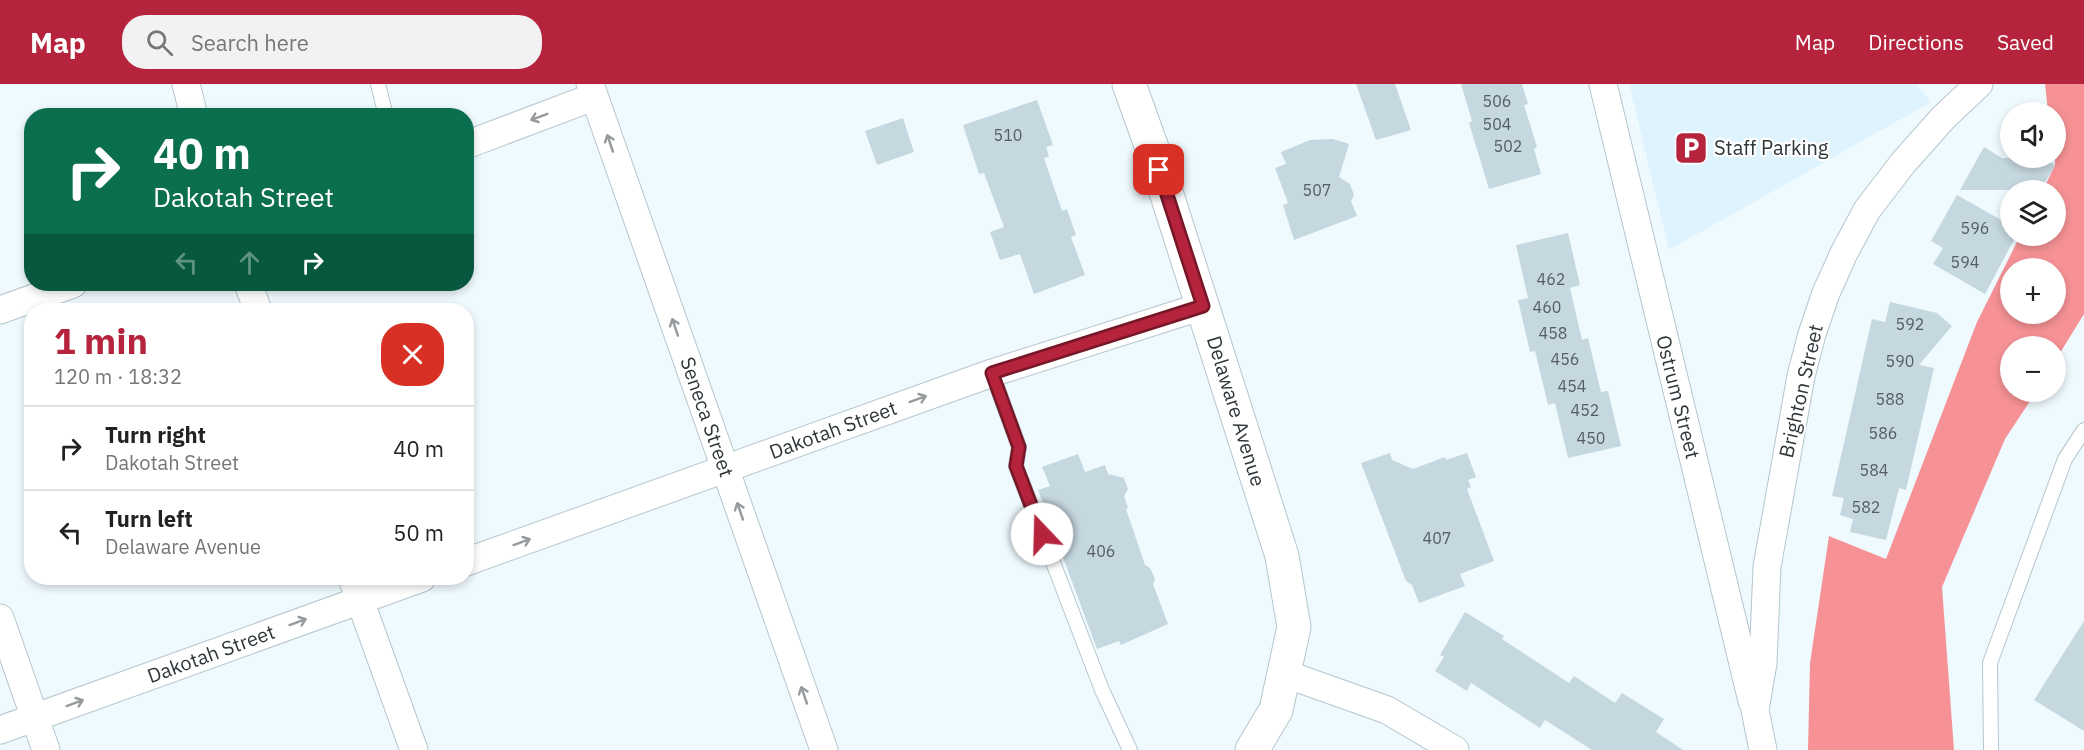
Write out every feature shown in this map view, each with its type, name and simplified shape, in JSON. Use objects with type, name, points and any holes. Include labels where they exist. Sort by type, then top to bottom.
[{"type":"main road","name":"Delaware Avenue","points":[[1129,84],[1203,306],[1282,556],[1294,627],[1276,710],[1252,750]]},
{"type":"street","points":[[186,84],[192,108]]},
{"type":"street","name":"Ostrum Street","points":[[1603,84],[1755,711]]},
{"type":"street","name":"Brighton Street","points":[[1763,750],[1755,711],[1763,663],[1767,567],[1801,376],[1826,293],[1867,210],[1903,163],[1943,118],[1979,84]]},
{"type":"street","points":[[474,142],[592,90]]},
{"type":"street","name":"Seneca Street","points":[[592,90],[824,750]]},
{"type":"street","points":[[0,310],[53,291]]},
{"type":"street","name":"Dakotah Street","points":[[474,559],[992,373],[1203,306]]},
{"type":"street","name":"Dakotah Street","points":[[0,730],[356,589],[380,585]]},
{"type":"street","points":[[356,589],[414,750]]},
{"type":"street","points":[[0,618],[46,750]]},
{"type":"street","points":[[1283,673],[1387,710],[1455,750]]},
{"type":"lane","points":[[378,84],[384,108]]},
{"type":"lane","points":[[992,373],[1019,447],[1016,466],[1102,690],[1130,750]]},
{"type":"lane","points":[[1991,750],[1990,663],[2065,459],[2084,430]]},
{"type":"shaded area","points":[[1629,84],[1916,84],[1931,102],[1669,250]]},
{"type":"shaded area","points":[[2045,84],[2084,84],[2084,314],[2066,343],[2066,336],[2000,336],[2000,402],[2029,402],[2005,439],[1942,587],[1954,750],[1808,750],[1810,663],[1829,536],[1886,559],[1977,322],[2000,276],[2000,324],[2066,324],[2066,258],[2009,258],[2015,246],[2066,246],[2066,180],[2048,180],[2054,168],[2066,168],[2066,102],[2047,102]]},
{"type":"building","points":[[1356,84],[1395,84],[1411,130],[1376,140]]},
{"type":"building","points":[[1461,84],[1522,84],[1528,104],[1524,105],[1537,147],[1534,149],[1541,174],[1489,189],[1469,123],[1472,121]]},
{"type":"building","points":[[1037,100],[1053,145],[1046,147],[1049,156],[1044,158],[1062,211],[1067,209],[1076,235],[1071,237],[1085,275],[1034,294],[1020,254],[1000,260],[990,232],[1004,227],[984,173],[979,174],[963,125]]},
{"type":"building","points":[[903,118],[914,152],[877,165],[865,131]]},
{"type":"building","points":[[1333,139],[1349,144],[1339,177],[1350,184],[1354,195],[1351,201],[1357,216],[1294,240],[1283,205],[1288,203],[1275,168],[1286,164],[1281,152],[1310,140]]},
{"type":"building","points":[[1984,147],[2000,157],[2000,168],[2053,168],[2047,180],[2000,180],[2000,190],[1960,190]]},
{"type":"building","points":[[1957,195],[2000,219],[2000,246],[2011,246],[2004,258],[2000,258],[2000,266],[1985,294],[1933,264],[1943,248],[1931,241]]},
{"type":"building","points":[[1568,233],[1580,285],[1570,288],[1582,340],[1588,338],[1601,392],[1608,391],[1621,446],[1568,458],[1555,403],[1548,405],[1535,351],[1530,352],[1518,300],[1528,298],[1516,245]]},
{"type":"building","points":[[1890,302],[1937,313],[1952,326],[1919,365],[1934,368],[1906,490],[1899,488],[1886,540],[1850,532],[1853,519],[1840,515],[1844,498],[1832,496],[1872,319],[1885,322]]},
{"type":"building","points":[[1390,453],[1392,460],[1413,469],[1445,457],[1446,460],[1467,453],[1476,477],[1468,480],[1471,487],[1467,489],[1494,561],[1460,574],[1465,586],[1419,603],[1412,585],[1406,581],[1361,463]]},
{"type":"building","points":[[1078,454],[1085,472],[1105,465],[1108,474],[1124,478],[1128,489],[1124,496],[1128,508],[1126,509],[1145,565],[1150,568],[1155,579],[1153,584],[1168,624],[1121,645],[1119,641],[1097,649],[1038,490],[1050,486],[1042,467]]},
{"type":"building","points":[[1465,612],[1504,636],[1502,639],[1569,683],[1574,676],[1615,703],[1622,693],[1664,719],[1656,732],[1683,750],[1592,750],[1545,720],[1540,728],[1471,683],[1467,691],[1435,671],[1444,657],[1440,655]]},
{"type":"building","points":[[2084,621],[2084,731],[2034,700]]},
{"type":"place","name":"Staff Parking","points":[[1691,148]]},
{"type":"route","points":[[1042,534],[1016,466],[1019,447],[992,373],[1203,306],[1159,170]]}]
